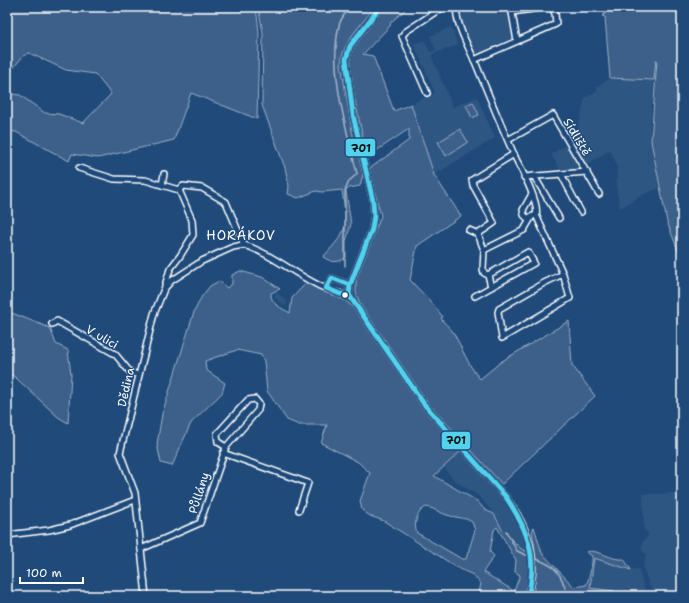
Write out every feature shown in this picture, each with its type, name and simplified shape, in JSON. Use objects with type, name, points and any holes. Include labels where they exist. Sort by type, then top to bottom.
[{"type":"street","points":[[380,7],[350,46],[346,59],[353,116],[374,210],[372,229],[350,285],[349,296],[424,404],[506,497],[528,533],[533,557],[532,578],[528,596]]},
{"type":"street","points":[[427,93],[402,36],[405,32],[443,7]]},
{"type":"street","points":[[456,7],[458,24],[538,209],[524,230],[484,250]]},
{"type":"street","points":[[517,41],[512,10],[547,7]]},
{"type":"street","points":[[474,60],[556,24],[555,13],[551,7]]},
{"type":"street","name":"Sídliště","points":[[508,140],[553,115],[599,194]]},
{"type":"street","points":[[478,234],[494,223],[473,185],[472,180],[514,154]]},
{"type":"street","points":[[79,168],[114,179],[145,180],[179,190]]},
{"type":"street","name":"Sídliště","points":[[524,178],[586,172]]},
{"type":"street","points":[[162,185],[164,174]]},
{"type":"street","points":[[561,174],[581,212]]},
{"type":"street","points":[[534,176],[559,218]]},
{"type":"street","points":[[179,190],[183,186],[202,188],[226,202],[244,245],[326,288],[349,296]]},
{"type":"street","points":[[164,289],[170,269],[193,235],[192,220],[179,190]]},
{"type":"street","points":[[532,194],[523,212],[525,218],[534,217]]},
{"type":"street","points":[[534,217],[548,240],[564,274],[570,298],[502,338],[498,314],[499,309],[544,283],[564,274]]},
{"type":"street","points":[[470,230],[478,234],[484,250],[483,269],[484,273],[488,275],[491,287]]},
{"type":"street","name":"Dědina","points":[[135,500],[135,492],[120,453],[154,314],[164,289],[171,281],[202,260],[233,247],[244,245]]},
{"type":"street","points":[[475,296],[534,263],[528,252],[488,275]]},
{"type":"street","points":[[326,288],[332,278],[350,285]]},
{"type":"street","name":"V ulici","points":[[52,324],[57,321],[115,354],[130,372],[138,375]]},
{"type":"street","name":"Půllány","points":[[141,550],[200,523],[226,446],[258,410],[258,401],[253,399],[248,400],[217,434],[218,442],[226,446]]},
{"type":"street","points":[[223,453],[308,483],[299,510]]},
{"type":"street","points":[[7,535],[49,530],[70,525],[135,500],[146,596]]},
{"type":"shaded area","points":[[7,7],[256,7],[259,32],[257,119],[191,93],[174,140],[98,158],[72,154],[69,161],[16,132],[7,131],[7,93],[20,95],[45,113],[59,114],[83,123],[111,94],[95,74],[66,70],[29,53],[23,56],[7,76]]},
{"type":"shaded area","points":[[258,7],[375,7],[349,41],[342,56],[341,64],[352,131],[363,174],[360,186],[349,188],[346,191],[351,224],[346,241],[346,258],[340,261],[334,262],[323,257],[338,240],[344,227],[345,212],[342,190],[322,192],[316,191],[298,198],[288,194],[289,186],[285,168],[262,105],[263,33]]},
{"type":"shaded area","points":[[384,7],[403,7],[405,10],[391,22],[390,26],[363,54],[373,56],[394,111],[411,104],[434,175],[461,216],[417,246],[410,280],[443,317],[441,318],[442,320],[453,332],[468,362],[480,379],[502,361],[569,321],[572,365],[595,396],[502,484],[428,403],[360,304],[356,293],[356,280],[381,216],[369,169],[409,140],[409,129],[367,157],[348,67],[351,51]]},
{"type":"shaded area","points":[[457,7],[509,7],[511,30],[514,35],[513,38],[476,54],[473,52],[461,24]]},
{"type":"shaded area","points":[[605,7],[682,7],[682,261],[667,222],[651,141],[657,60],[654,80],[610,78],[605,17],[602,16],[605,14]]},
{"type":"shaded area","points":[[451,27],[458,45],[431,55],[453,107],[477,97],[495,138],[434,175],[411,104],[435,93],[414,44],[424,40],[430,52],[436,50],[430,36]]},
{"type":"shaded area","points":[[610,78],[654,80],[650,128],[659,188],[644,194],[620,208],[617,192],[617,165],[610,150],[575,172],[562,173],[551,154],[575,140],[585,98],[598,90],[596,87]]},
{"type":"shaded area","points":[[473,102],[479,115],[472,118],[466,105]]},
{"type":"shaded area","points":[[460,129],[468,142],[446,156],[438,142]]},
{"type":"shaded area","points":[[240,271],[262,277],[280,289],[271,293],[272,300],[274,303],[290,313],[292,298],[307,282],[341,299],[342,298],[356,310],[415,396],[461,451],[434,476],[477,501],[485,510],[494,514],[503,531],[520,548],[529,553],[535,550],[532,531],[534,527],[542,553],[574,587],[586,585],[587,583],[592,556],[586,552],[591,551],[614,558],[624,559],[631,570],[594,558],[590,588],[614,591],[587,593],[572,596],[533,596],[535,579],[529,578],[523,596],[478,596],[481,584],[473,575],[458,568],[384,521],[370,516],[362,510],[360,501],[370,473],[358,462],[321,443],[327,425],[299,425],[287,420],[267,391],[264,361],[261,355],[237,350],[205,361],[206,370],[225,383],[222,393],[191,423],[172,466],[161,463],[157,444],[162,414],[194,312],[202,296],[210,286],[219,281],[227,288],[232,284],[232,275]],"holes":[[[426,507],[472,522],[475,530],[466,559],[462,559],[417,533],[415,526],[418,515]],[[497,527],[516,560],[515,572],[520,575],[514,591],[483,572],[494,556],[490,552],[494,530]]]},
{"type":"shaded area","points":[[277,293],[288,302],[285,306],[274,297]]},
{"type":"shaded area","points":[[7,311],[50,328],[56,344],[68,350],[71,375],[68,423],[58,417],[15,377],[7,372]]},
{"type":"shaded area","points":[[461,451],[515,515],[523,530],[529,553],[520,548],[503,531],[497,517],[479,496],[454,480],[446,471],[445,467]]},
{"type":"shaded area","points":[[682,493],[682,596],[663,596],[650,587],[643,567],[646,554],[642,551],[642,543],[648,536],[648,532],[644,531],[643,494]]},
{"type":"shaded area","points":[[594,557],[632,570],[638,568],[645,591],[644,594],[590,588]]},
{"type":"waterway","points":[[345,266],[345,191],[349,181],[357,174],[340,100],[337,81],[336,43],[340,23],[349,7]]},
{"type":"waterway","points":[[506,531],[517,551],[543,561],[555,569],[564,584],[567,596]]},
{"type":"transit line","name":"701","points":[[349,295],[350,285],[372,229],[374,216],[373,201],[353,115],[346,59],[350,46],[380,7]]},
{"type":"transit line","name":"701","points":[[349,295],[340,294],[326,288],[332,278],[350,285]]},
{"type":"transit line","name":"701","points":[[349,295],[424,404],[506,497],[514,509],[529,544],[531,556],[532,569],[528,596]]},
{"type":"district","name":"HORÁKOV","points":[[241,235]]}]
